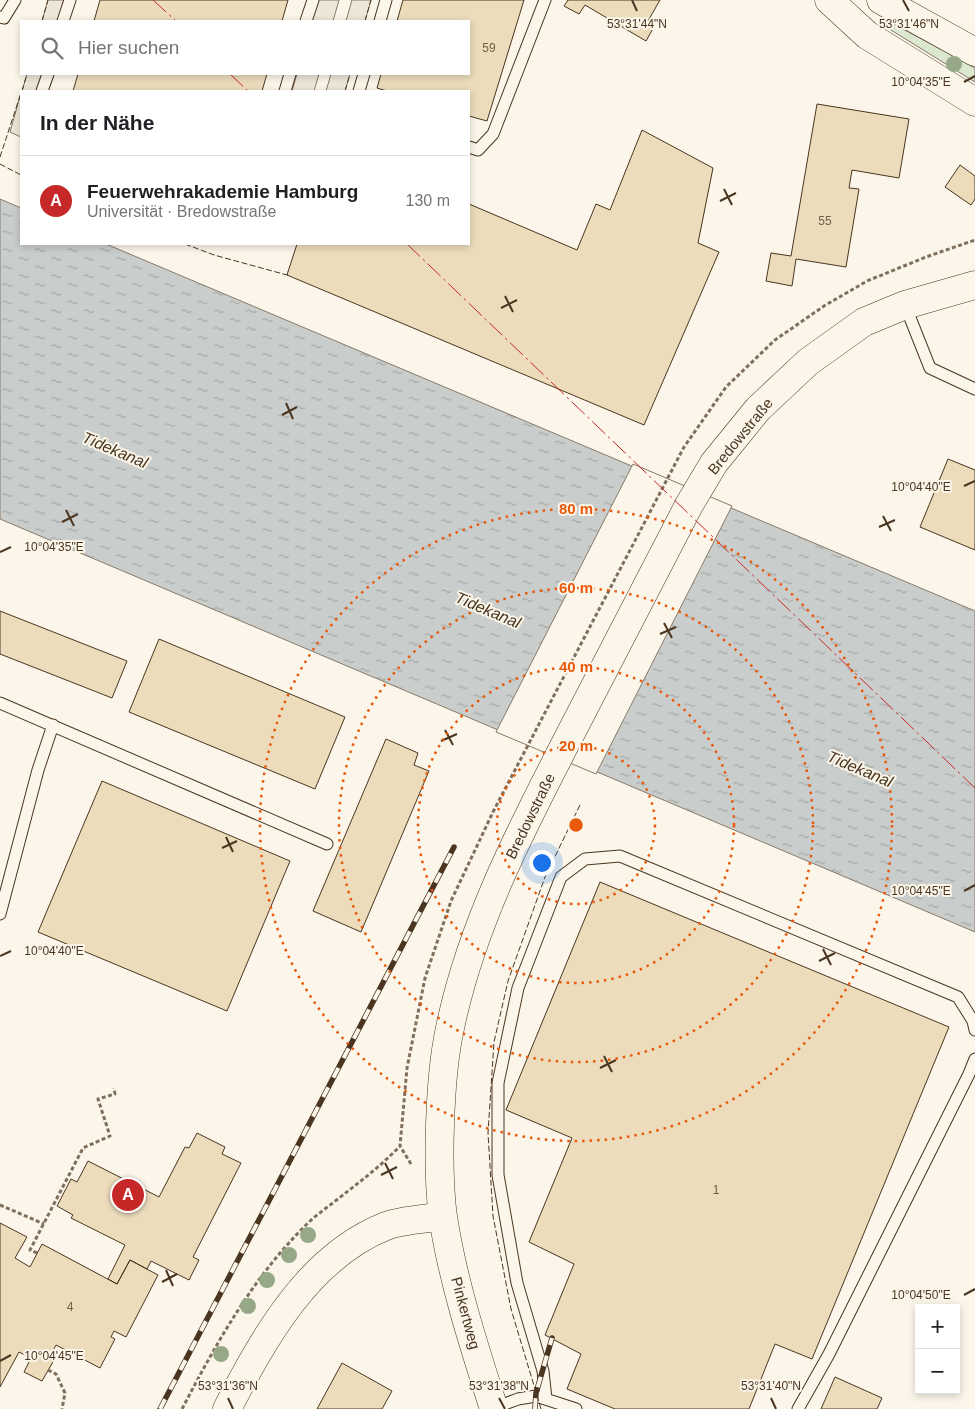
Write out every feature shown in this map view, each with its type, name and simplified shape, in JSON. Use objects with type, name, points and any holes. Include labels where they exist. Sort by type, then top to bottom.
[{"type":"street","points":[[829,0],[867,35],[975,102]]},
{"type":"street","points":[[881,0],[975,52]]},
{"type":"street","name":"Bredowstraße","points":[[443,1216],[439,1151],[441,1098],[450,1028],[474,941],[505,865],[684,514],[714,463],[758,410],[808,362],[864,322],[905,305],[975,285]]},
{"type":"street","points":[[227,1409],[258,1351],[297,1295],[335,1255],[361,1237],[388,1225],[443,1216]]},
{"type":"street","name":"Pinkertweg","points":[[443,1216],[460,1295],[494,1409]]},
{"type":"lane","points":[[0,17],[4,18],[15,0]]},
{"type":"lane","points":[[63,20],[70,0]]},
{"type":"lane","points":[[306,20],[313,0]]},
{"type":"lane","points":[[380,20],[386,0]]},
{"type":"lane","points":[[470,147],[478,150],[493,134],[545,0]]},
{"type":"lane","points":[[42,90],[48,75]]},
{"type":"lane","points":[[285,90],[290,75]]},
{"type":"lane","points":[[359,90],[364,75]]},
{"type":"lane","points":[[905,305],[930,368],[975,389]]},
{"type":"lane","points":[[0,703],[327,844]]},
{"type":"lane","points":[[0,914],[4,881],[53,726]]},
{"type":"lane","points":[[546,1399],[542,1371],[516,1283],[498,1175],[498,1083],[518,988],[561,877],[585,859],[620,856],[958,997],[975,1030]]},
{"type":"lane","points":[[798,1409],[829,1354],[975,1059]]},
{"type":"lane","points":[[494,1409],[518,1399],[536,1396],[576,1409]]},
{"type":"path","points":[[515,772],[684,448]]},
{"type":"path","points":[[37,1253],[30,1250],[83,1148],[110,1136],[98,1099],[116,1094],[114,1088]]},
{"type":"path","points":[[182,1409],[222,1336],[254,1285],[286,1246],[309,1222],[384,1163],[400,1146]]},
{"type":"path","points":[[0,1205],[44,1224]]},
{"type":"path","points":[[48,1370],[56,1374],[65,1393],[62,1409]]},
{"type":"green space","points":[[890,22],[975,68],[975,82],[886,27]]},
{"type":"shaded area","points":[[48,0],[64,0],[58,20],[42,20]]},
{"type":"shaded area","points":[[318,0],[339,0],[333,20],[312,20]]},
{"type":"shaded area","points":[[352,0],[371,0],[365,20],[346,20]]},
{"type":"shaded area","points":[[27,75],[42,75],[37,90],[22,90]]},
{"type":"shaded area","points":[[297,75],[319,75],[314,90],[292,90]]},
{"type":"shaded area","points":[[331,75],[350,75],[345,90],[326,90]]},
{"type":"shaded area","points":[[20,97],[20,137],[10,132]]},
{"type":"water","name":"Tidekanal","points":[[0,199],[20,208],[20,245],[108,245],[975,611],[975,932],[0,519]]},
{"type":"pier","points":[[633,464],[732,506],[596,774],[496,732]]},
{"type":"building","points":[[100,0],[288,0],[282,20],[94,20]]},
{"type":"building","points":[[403,0],[524,0],[487,121],[470,116],[470,90],[384,90],[377,88],[381,75],[470,75],[470,20],[397,20]]},
{"type":"building","points":[[568,0],[660,0],[648,21],[655,25],[646,41],[585,5],[579,14],[564,6]]},
{"type":"building","points":[[78,75],[267,75],[262,90],[73,90]]},
{"type":"building","points":[[817,104],[909,119],[899,178],[852,170],[849,188],[859,189],[846,267],[796,259],[792,286],[766,281],[771,253],[791,256]]},
{"type":"building","points":[[642,130],[713,168],[698,243],[719,252],[644,425],[287,275],[297,245],[470,245],[470,204],[577,250],[596,204],[610,210]]},
{"type":"building","points":[[960,165],[975,176],[975,199],[971,205],[945,187]]},
{"type":"building","points":[[948,459],[975,470],[975,550],[920,527]]},
{"type":"building","points":[[0,611],[127,661],[112,698],[0,654]]},
{"type":"building","points":[[159,639],[345,717],[315,789],[129,712]]},
{"type":"building","points":[[386,739],[418,753],[414,765],[429,771],[361,932],[313,911]]},
{"type":"building","points":[[102,781],[290,861],[227,1011],[38,932]]},
{"type":"building","points":[[600,882],[949,1027],[812,1359],[775,1344],[749,1409],[615,1409],[567,1389],[581,1354],[545,1335],[574,1264],[529,1242],[572,1138],[506,1110]]},
{"type":"building","points":[[197,1133],[225,1147],[222,1154],[241,1163],[193,1257],[199,1260],[189,1280],[151,1261],[147,1269],[130,1260],[117,1284],[108,1279],[125,1245],[71,1218],[73,1215],[57,1206],[71,1179],[77,1182],[88,1161],[159,1197],[185,1147],[189,1148]]},
{"type":"building","points":[[0,1223],[27,1237],[15,1258],[30,1267],[42,1244],[117,1284],[130,1260],[158,1275],[126,1337],[114,1331],[111,1337],[115,1339],[100,1368],[56,1345],[49,1358],[54,1360],[42,1381],[24,1372],[31,1358],[19,1352],[0,1387]]},
{"type":"building","points":[[342,1363],[392,1391],[382,1409],[317,1409]]},
{"type":"building","points":[[835,1377],[882,1398],[877,1409],[821,1409]]},
{"type":"railway","points":[[160,1409],[454,847]]},
{"type":"railway","points":[[535,1409],[536,1393],[552,1338]]},
{"type":"fence","points":[[42,20],[48,0]]},
{"type":"fence","points":[[365,20],[371,0]]},
{"type":"fence","points":[[22,90],[27,75]]},
{"type":"fence","points":[[345,90],[350,75]]},
{"type":"fence","points":[[0,157],[20,96]]},
{"type":"fence","points":[[0,164],[20,174]]},
{"type":"fence","points":[[188,245],[214,255],[287,275],[288,271]]},
{"type":"fence","points":[[541,1409],[511,1309],[493,1216],[488,1133],[494,1042],[508,981],[545,877],[580,805]]},
{"type":"power","points":[[153,0],[175,20]]},
{"type":"power","points":[[231,75],[247,90]]},
{"type":"power","points":[[408,245],[975,788]]},
{"type":"place","name":"Feuerwehrakademie Hamburg","points":[[128,1195]]}]
